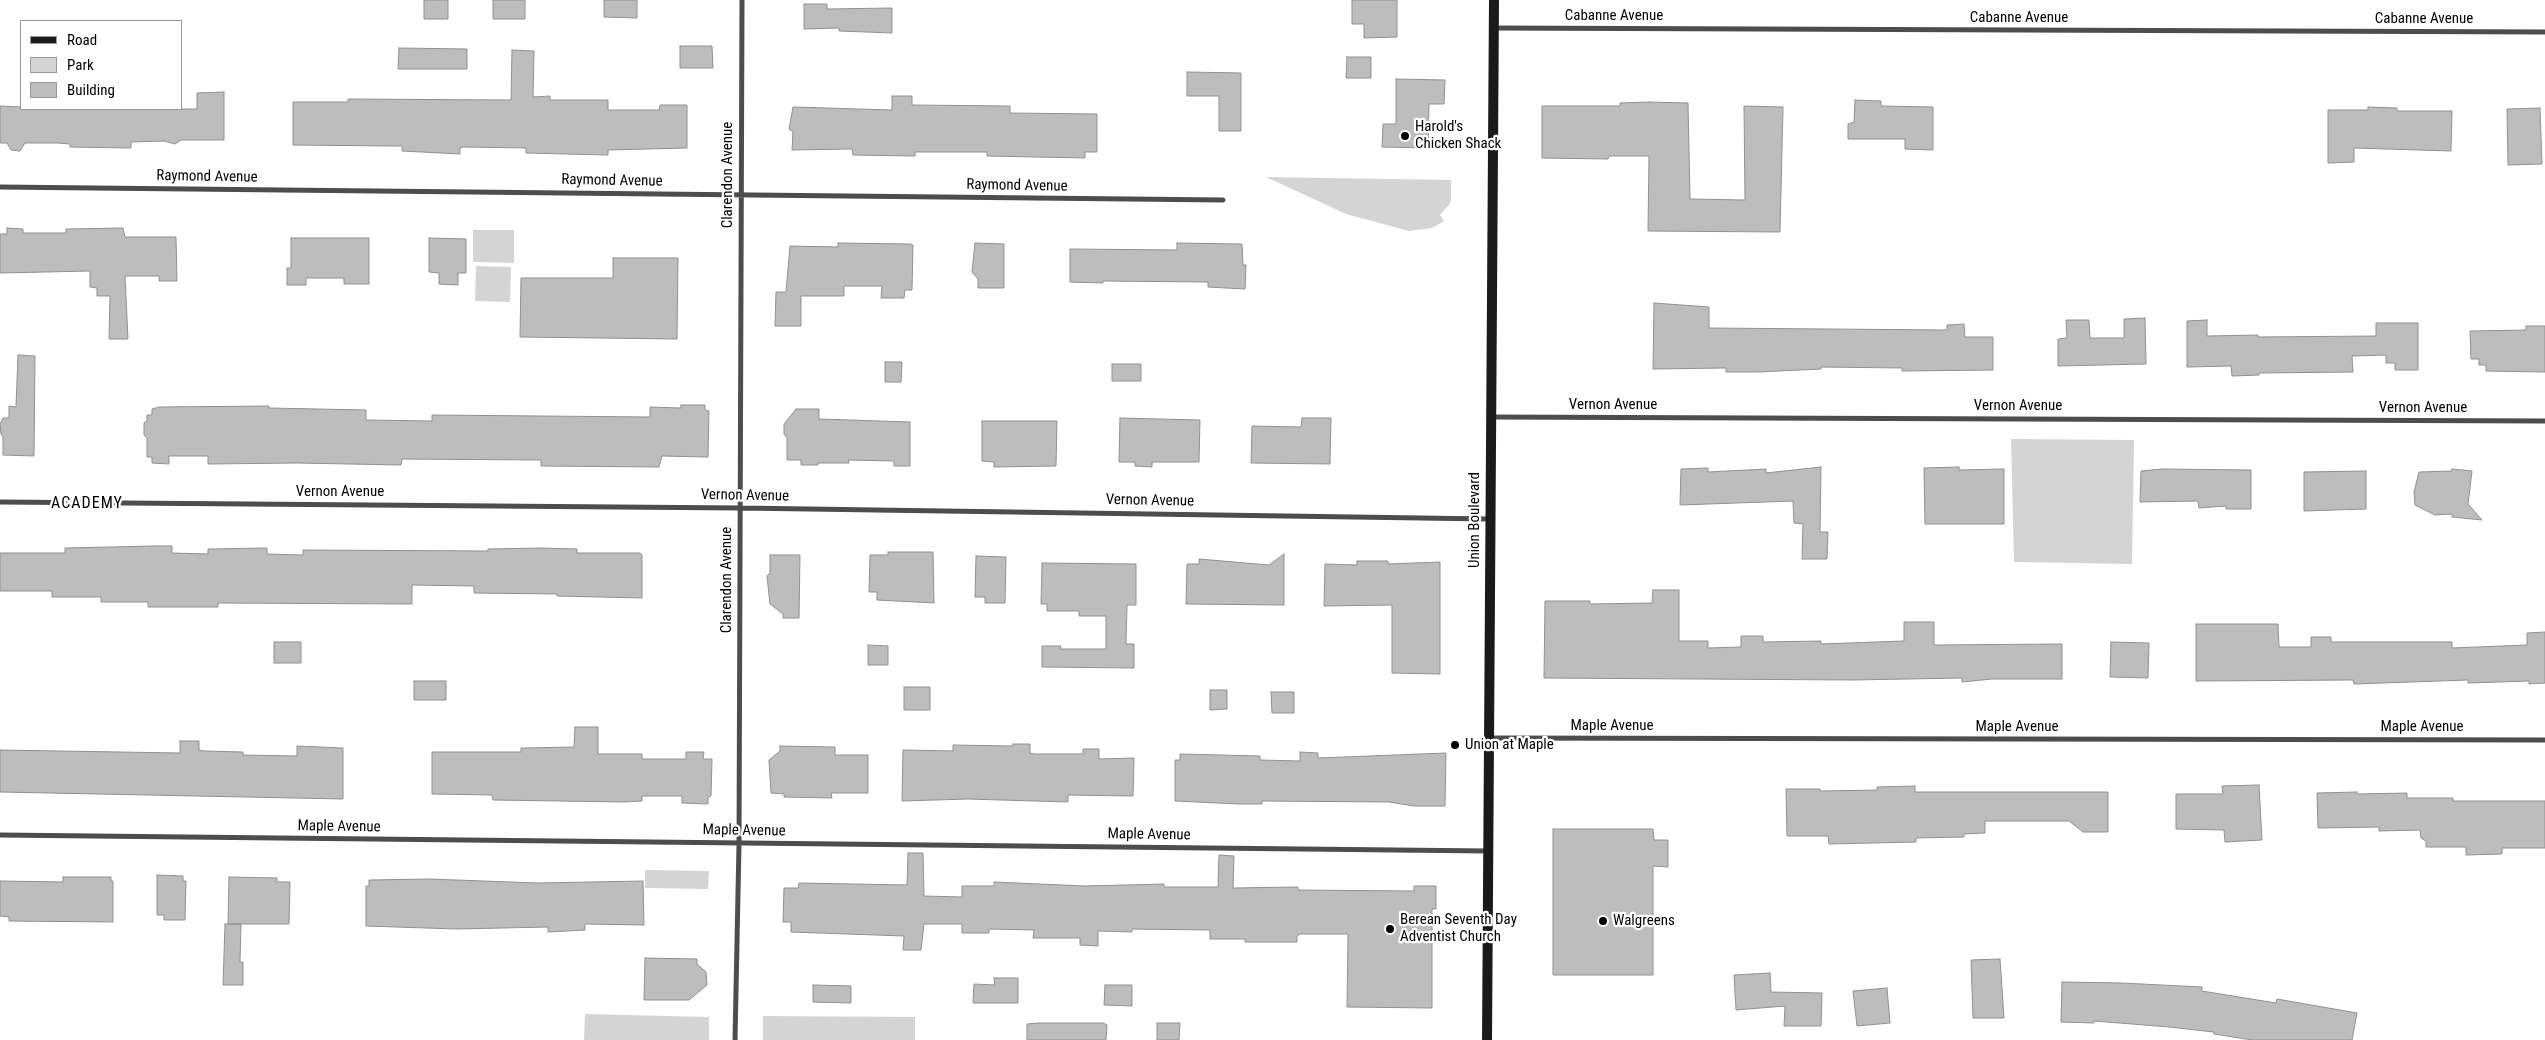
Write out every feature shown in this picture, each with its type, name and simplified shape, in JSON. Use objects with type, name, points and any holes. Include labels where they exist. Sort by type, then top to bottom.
[{"type":"main road","name":"Union Boulevard","points":[[1487,1040],[1489,518],[1494,0]]},
{"type":"street","name":"Clarendon Avenue","points":[[735,1040],[739,844],[742,0]]},
{"type":"street","name":"Cabanne Avenue","points":[[1494,28],[2545,32]]},
{"type":"street","name":"Raymond Avenue","points":[[0,187],[1223,200]]},
{"type":"street","name":"Vernon Avenue","points":[[1491,417],[2545,421]]},
{"type":"street","name":"Vernon Avenue","points":[[0,502],[740,508],[1489,518]]},
{"type":"street","name":"Maple Avenue","points":[[1488,738],[2545,740]]},
{"type":"street","name":"Maple Avenue","points":[[0,835],[1488,851]]},
{"type":"green space","points":[[1266,177],[1451,180],[1451,200],[1440,215],[1444,221],[1432,228],[1409,231],[1346,214]]},
{"type":"green space","points":[[473,230],[514,230],[514,263],[473,262]]},
{"type":"green space","points":[[476,266],[511,267],[510,302],[475,301]]},
{"type":"green space","points":[[2011,439],[2134,440],[2132,564],[2014,562]]},
{"type":"green space","points":[[645,870],[709,871],[708,889],[645,888]]},
{"type":"green space","points":[[585,1014],[709,1017],[709,1040],[584,1040]]},
{"type":"green space","points":[[763,1016],[915,1017],[915,1040],[763,1040]]},
{"type":"building","points":[[424,0],[448,0],[448,19],[424,19]]},
{"type":"building","points":[[493,0],[525,0],[525,19],[493,19]]},
{"type":"building","points":[[604,0],[637,0],[637,18],[604,17]]},
{"type":"building","points":[[1352,0],[1397,0],[1397,37],[1364,38],[1364,24],[1352,24]]},
{"type":"building","points":[[804,4],[827,4],[827,9],[892,8],[892,33],[839,31],[839,28],[804,29]]},
{"type":"building","points":[[680,46],[712,46],[713,68],[680,68]]},
{"type":"building","points":[[399,48],[467,49],[467,69],[398,69]]},
{"type":"building","points":[[512,50],[534,51],[533,97],[550,96],[550,100],[608,100],[608,110],[659,110],[660,105],[687,105],[687,148],[608,150],[608,155],[526,153],[526,148],[463,147],[460,148],[460,154],[402,151],[402,146],[293,145],[293,102],[348,102],[348,99],[511,100]]},
{"type":"building","points":[[1347,57],[1371,57],[1371,78],[1346,78]]},
{"type":"building","points":[[1187,72],[1241,73],[1241,131],[1219,131],[1219,96],[1187,96]]},
{"type":"building","points":[[1396,79],[1445,80],[1444,104],[1429,104],[1428,148],[1382,147],[1383,124],[1396,124]]},
{"type":"building","points":[[224,92],[224,140],[181,140],[175,144],[164,141],[131,142],[131,148],[70,147],[70,144],[25,143],[20,151],[11,150],[7,143],[0,143],[0,106],[20,107],[20,110],[182,110],[197,109],[197,93]]},
{"type":"building","points":[[892,96],[912,96],[912,105],[1010,106],[1010,113],[1097,114],[1097,152],[1085,152],[1085,158],[987,156],[987,152],[915,152],[915,156],[853,155],[852,149],[792,150],[793,132],[789,129],[793,107],[892,110]]},
{"type":"building","points":[[1855,100],[1881,101],[1881,106],[1933,107],[1933,150],[1905,149],[1905,139],[1848,139],[1848,124],[1854,122]]},
{"type":"building","points":[[1620,103],[1688,103],[1690,199],[1745,200],[1744,106],[1783,107],[1780,232],[1648,231],[1649,156],[1609,156],[1608,159],[1542,158],[1542,106],[1620,106]]},
{"type":"building","points":[[2368,107],[2397,108],[2397,111],[2452,111],[2451,151],[2354,148],[2354,162],[2328,163],[2328,110],[2368,110]]},
{"type":"building","points":[[2540,108],[2542,164],[2508,165],[2507,109]]},
{"type":"building","points":[[7,228],[23,229],[23,233],[66,233],[66,229],[123,228],[125,237],[176,237],[177,281],[159,281],[159,276],[125,276],[128,339],[109,339],[110,296],[97,296],[97,288],[90,287],[90,271],[0,273],[0,234],[7,234]]},
{"type":"building","points":[[291,238],[369,238],[369,284],[344,284],[344,278],[306,278],[306,285],[287,285],[287,268],[291,268]]},
{"type":"building","points":[[429,238],[466,239],[466,273],[458,273],[458,285],[439,284],[439,273],[429,272]]},
{"type":"building","points":[[838,243],[913,245],[912,290],[905,290],[904,298],[881,298],[882,286],[844,286],[844,296],[801,296],[801,326],[775,326],[776,292],[786,292],[790,246],[838,247]]},
{"type":"building","points":[[975,243],[1004,244],[1004,288],[978,288],[978,279],[972,272]]},
{"type":"building","points":[[1177,243],[1242,244],[1243,265],[1246,265],[1245,289],[1208,287],[1208,282],[1070,282],[1070,249],[1177,250]]},
{"type":"building","points":[[613,258],[678,258],[677,339],[520,337],[521,278],[613,278]]},
{"type":"building","points":[[1654,303],[1709,307],[1709,328],[1947,330],[1947,325],[1964,324],[1965,337],[1993,337],[1993,370],[1902,371],[1902,368],[1821,367],[1821,369],[1726,372],[1726,368],[1653,369]]},
{"type":"building","points":[[2145,318],[2146,364],[2058,366],[2058,339],[2067,338],[2066,320],[2089,320],[2090,338],[2124,338],[2124,319]]},
{"type":"building","points":[[2207,320],[2207,336],[2258,335],[2258,337],[2376,336],[2376,323],[2418,323],[2418,370],[2395,370],[2395,363],[2386,363],[2386,355],[2352,356],[2353,372],[2259,373],[2259,375],[2232,376],[2231,366],[2187,367],[2187,321]]},
{"type":"building","points":[[2526,326],[2545,326],[2545,372],[2486,371],[2486,365],[2479,365],[2479,359],[2471,359],[2470,331],[2526,330]]},
{"type":"building","points":[[18,355],[35,356],[34,456],[3,455],[3,437],[0,424],[3,418],[9,418],[9,406],[16,407]]},
{"type":"building","points":[[885,362],[902,362],[901,382],[885,382]]},
{"type":"building","points":[[1112,364],[1141,364],[1141,381],[1112,381]]},
{"type":"building","points":[[681,405],[705,405],[705,410],[709,411],[708,457],[662,456],[659,467],[541,466],[541,460],[402,459],[401,465],[208,464],[208,456],[169,456],[169,464],[152,463],[152,457],[147,457],[147,438],[144,435],[144,423],[147,421],[147,415],[152,415],[152,409],[159,407],[269,406],[269,408],[366,410],[366,420],[432,421],[432,415],[650,417],[650,407],[681,408]]},
{"type":"building","points":[[796,409],[819,409],[819,419],[910,422],[910,466],[894,466],[894,461],[848,460],[849,463],[801,465],[801,460],[787,460],[787,438],[784,434],[784,424]]},
{"type":"building","points":[[1120,418],[1200,420],[1199,462],[1152,462],[1152,467],[1135,466],[1135,462],[1119,462]]},
{"type":"building","points":[[1302,418],[1331,418],[1330,464],[1251,463],[1252,426],[1301,427]]},
{"type":"building","points":[[982,421],[1057,421],[1056,466],[994,467],[994,462],[982,461]]},
{"type":"building","points":[[1821,467],[1820,532],[1828,532],[1827,559],[1802,559],[1803,524],[1794,523],[1793,501],[1680,505],[1681,469],[1708,468],[1708,472],[1766,469],[1766,473]]},
{"type":"building","points":[[1959,467],[1959,470],[2004,469],[2004,524],[1925,524],[1924,468]]},
{"type":"building","points":[[2162,469],[2251,470],[2251,509],[2226,509],[2226,506],[2199,508],[2198,501],[2140,502],[2141,471]]},
{"type":"building","points":[[2452,469],[2472,471],[2468,504],[2482,520],[2452,517],[2452,514],[2435,515],[2415,505],[2414,492],[2419,472],[2452,471]]},
{"type":"building","points":[[2366,471],[2366,509],[2304,511],[2304,472]]},
{"type":"building","points":[[172,546],[172,553],[208,554],[208,549],[267,548],[267,554],[303,555],[303,550],[488,551],[488,549],[541,548],[577,549],[577,553],[640,553],[642,555],[642,598],[474,593],[474,586],[412,585],[412,604],[218,603],[218,607],[148,607],[148,602],[101,602],[101,597],[52,597],[52,591],[0,591],[0,553],[65,553],[65,548]]},
{"type":"building","points":[[888,552],[933,552],[934,603],[877,600],[877,592],[869,592],[870,555],[888,555]]},
{"type":"building","points":[[1284,554],[1284,605],[1186,604],[1187,564],[1199,564],[1199,559],[1269,565]]},
{"type":"building","points":[[770,555],[800,555],[799,618],[783,618],[783,614],[770,604],[767,576],[770,573]]},
{"type":"building","points":[[976,556],[1006,557],[1005,603],[985,603],[985,597],[975,597]]},
{"type":"building","points":[[1357,561],[1388,561],[1388,564],[1440,562],[1440,674],[1392,673],[1392,605],[1324,606],[1325,564],[1357,565]]},
{"type":"building","points":[[1042,563],[1136,564],[1136,605],[1127,605],[1126,644],[1134,644],[1134,668],[1042,667],[1042,646],[1061,646],[1060,649],[1106,649],[1106,616],[1079,616],[1079,611],[1047,611],[1047,604],[1041,604]]},
{"type":"building","points":[[1653,590],[1679,590],[1679,641],[1708,641],[1708,648],[1741,647],[1741,636],[1763,636],[1763,642],[1821,641],[1821,644],[1904,641],[1904,622],[1934,622],[1934,645],[2062,644],[2062,679],[1992,679],[1962,682],[1962,678],[1852,680],[1544,678],[1545,601],[1590,601],[1590,604],[1652,603]]},
{"type":"building","points":[[2196,624],[2278,624],[2279,647],[2311,647],[2311,637],[2331,637],[2331,642],[2452,642],[2452,648],[2527,645],[2527,633],[2545,632],[2545,683],[2529,684],[2529,681],[2468,683],[2468,680],[2354,684],[2353,680],[2196,681]]},
{"type":"building","points":[[274,642],[301,642],[301,663],[274,663]]},
{"type":"building","points":[[2111,642],[2149,643],[2148,678],[2110,677]]},
{"type":"building","points":[[868,645],[888,646],[888,665],[868,665]]},
{"type":"building","points":[[414,681],[446,681],[446,700],[414,700]]},
{"type":"building","points":[[904,687],[930,687],[930,710],[904,710]]},
{"type":"building","points":[[1210,690],[1227,690],[1227,709],[1210,710]]},
{"type":"building","points":[[1271,692],[1294,692],[1294,713],[1272,713]]},
{"type":"building","points":[[575,727],[598,727],[598,754],[642,754],[642,759],[686,759],[686,752],[704,752],[703,759],[712,759],[711,796],[708,797],[708,804],[682,803],[682,796],[642,796],[642,801],[624,802],[493,800],[492,795],[432,794],[432,752],[521,752],[521,748],[574,747]]},
{"type":"building","points":[[180,741],[199,741],[199,750],[243,752],[243,755],[297,756],[297,746],[343,748],[343,799],[0,792],[0,750],[180,753]]},
{"type":"building","points":[[1013,744],[1030,744],[1030,753],[1034,754],[1083,754],[1083,749],[1099,749],[1099,759],[1134,758],[1133,796],[1068,795],[1068,802],[968,799],[902,801],[903,750],[953,751],[953,745],[1013,746]]},
{"type":"building","points":[[780,746],[835,747],[835,755],[868,755],[868,793],[831,793],[832,798],[784,797],[784,794],[771,793],[769,760],[780,751]]},
{"type":"building","points":[[1300,752],[1318,753],[1318,758],[1446,753],[1445,806],[1414,806],[1389,802],[1262,801],[1262,804],[1239,804],[1175,801],[1175,760],[1180,760],[1180,754],[1260,756],[1260,760],[1300,761]]},
{"type":"building","points":[[2259,785],[2262,840],[2225,842],[2224,830],[2176,829],[2176,794],[2223,794],[2222,786]]},
{"type":"building","points":[[1915,786],[1915,792],[2108,792],[2108,832],[2083,832],[2069,821],[1985,821],[1985,833],[1964,834],[1964,837],[1916,838],[1916,842],[1829,844],[1828,836],[1787,836],[1786,789],[1820,789],[1820,791],[1877,790],[1877,787]]},
{"type":"building","points":[[2357,792],[2357,794],[2407,793],[2407,798],[2453,798],[2453,801],[2545,801],[2545,848],[2502,848],[2502,854],[2466,855],[2466,847],[2426,847],[2426,841],[2421,838],[2420,830],[2379,831],[2379,827],[2318,828],[2317,793]]},
{"type":"building","name":"Walgreens","points":[[1553,829],[1653,829],[1654,840],[1668,840],[1668,867],[1653,866],[1653,975],[1553,975]]},
{"type":"building","points":[[908,853],[923,853],[924,896],[962,897],[962,886],[994,886],[994,882],[1085,886],[1164,884],[1164,887],[1218,887],[1219,855],[1234,856],[1233,888],[1298,887],[1298,890],[1414,891],[1414,886],[1436,886],[1436,909],[1432,909],[1432,1008],[1347,1007],[1348,934],[1300,934],[1297,936],[1297,942],[1245,942],[1245,939],[1210,939],[1210,930],[1132,929],[1132,932],[1098,931],[1098,946],[1080,945],[1080,938],[1033,938],[1034,930],[989,929],[989,933],[962,933],[962,924],[924,924],[921,950],[903,950],[904,936],[791,932],[791,922],[783,922],[784,888],[798,888],[799,883],[907,885]]},
{"type":"building","points":[[157,875],[183,876],[183,881],[186,881],[185,920],[164,920],[164,915],[157,915]]},
{"type":"building","points":[[63,877],[111,877],[111,881],[113,881],[113,922],[9,921],[9,917],[0,916],[0,881],[63,882]]},
{"type":"building","points":[[229,877],[277,878],[277,882],[290,882],[289,924],[228,924]]},
{"type":"building","points":[[429,879],[537,883],[643,881],[644,925],[585,924],[585,930],[548,932],[548,927],[456,929],[366,926],[366,886],[369,886],[369,880]]},
{"type":"building","points":[[225,924],[241,924],[240,962],[243,962],[243,985],[223,985]]},
{"type":"building","points":[[645,958],[697,959],[697,964],[706,972],[707,985],[689,1000],[644,1000]]},
{"type":"building","points":[[2000,959],[2004,1018],[1973,1018],[1971,960]]},
{"type":"building","points":[[1770,973],[1771,992],[1822,993],[1821,1026],[1784,1026],[1785,1006],[1736,1010],[1734,975]]},
{"type":"building","points":[[994,978],[1018,978],[1018,1003],[973,1003],[974,984],[995,985]]},
{"type":"building","points":[[2062,982],[2202,987],[2202,991],[2276,1003],[2277,999],[2357,1013],[2352,1040],[2252,1040],[2214,1034],[2214,1032],[2169,1027],[2094,1021],[2094,1023],[2061,1022]]},
{"type":"building","points":[[813,985],[851,986],[851,1003],[813,1002]]},
{"type":"building","points":[[1105,985],[1132,985],[1132,1006],[1104,1005]]},
{"type":"building","points":[[1887,988],[1890,1023],[1857,1026],[1853,991]]},
{"type":"building","points":[[1103,1023],[1107,1025],[1106,1040],[1027,1040],[1027,1024]]},
{"type":"building","points":[[1157,1023],[1180,1023],[1179,1040],[1157,1040]]},
{"type":"place","name":"Harold's Chicken Shack","points":[[1405,136]]},
{"type":"place","name":"Union at Maple","points":[[1455,745]]},
{"type":"place","name":"Walgreens","points":[[1603,921]]},
{"type":"place","name":"Berean Seventh Day Adventist Church","points":[[1390,929]]},
{"type":"district","name":"ACADEMY","points":[[87,504]]}]
